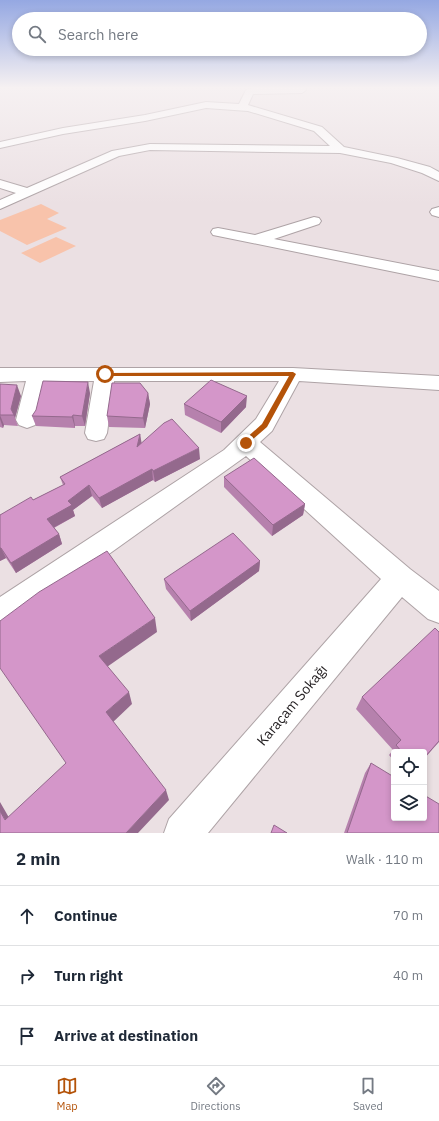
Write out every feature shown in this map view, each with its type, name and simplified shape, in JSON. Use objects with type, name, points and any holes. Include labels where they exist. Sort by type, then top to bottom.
[{"type":"street","points":[[0,144],[95,126]]},
{"type":"street","points":[[307,126],[318,129],[340,150]]},
{"type":"street","points":[[0,205],[26,192],[116,153],[150,147],[340,150],[392,160],[426,170],[439,177]]},
{"type":"street","points":[[0,184],[26,192]]},
{"type":"street","points":[[257,239],[314,222]]},
{"type":"street","points":[[218,232],[439,276]]},
{"type":"street","points":[[96,433],[105,374]]},
{"type":"street","points":[[0,614],[232,456],[264,425],[293,374]]},
{"type":"street","points":[[0,375],[293,374],[439,383]]},
{"type":"street","points":[[27,420],[38,375]]},
{"type":"street","points":[[246,443],[400,578],[439,609]]},
{"type":"street","name":"Karaçam Sokağı","points":[[183,833],[400,578]]},
{"type":"shaded area","points":[[41,204],[59,213],[47,219],[67,228],[27,245],[0,231],[0,220]]},
{"type":"shaded area","points":[[56,237],[76,246],[40,263],[21,253]]},
{"type":"building","points":[[211,380],[247,396],[221,422],[184,404]]},
{"type":"building","points":[[43,381],[88,382],[82,416],[32,416],[36,410]]},
{"type":"building","points":[[112,383],[140,383],[148,393],[143,418],[107,416]]},
{"type":"building","points":[[0,384],[17,385],[11,409],[14,415],[0,415]]},
{"type":"building","points":[[172,419],[199,448],[153,471],[152,469],[99,498],[89,485],[68,501],[72,505],[47,519],[59,534],[11,563],[0,548],[0,515],[31,497],[33,500],[65,484],[60,477],[140,434],[137,447],[164,423]]},
{"type":"building","points":[[254,458],[305,504],[273,525],[224,477]]},
{"type":"building","points":[[233,533],[260,561],[190,611],[164,579]]},
{"type":"building","points":[[107,551],[155,618],[99,656],[129,692],[106,712],[166,790],[126,833],[0,833],[0,811],[5,820],[66,763],[0,668],[0,621],[39,592]]},
{"type":"building","points":[[435,628],[439,632],[439,741],[427,755],[427,749],[399,749],[396,745],[401,740],[362,697]]},
{"type":"building","points":[[371,763],[391,775],[391,821],[427,821],[427,797],[439,804],[439,833],[347,833]]},
{"type":"building","points":[[274,825],[287,833],[271,833]]},
{"type":"route","points":[[105,374],[293,374],[264,425],[246,443]]}]
